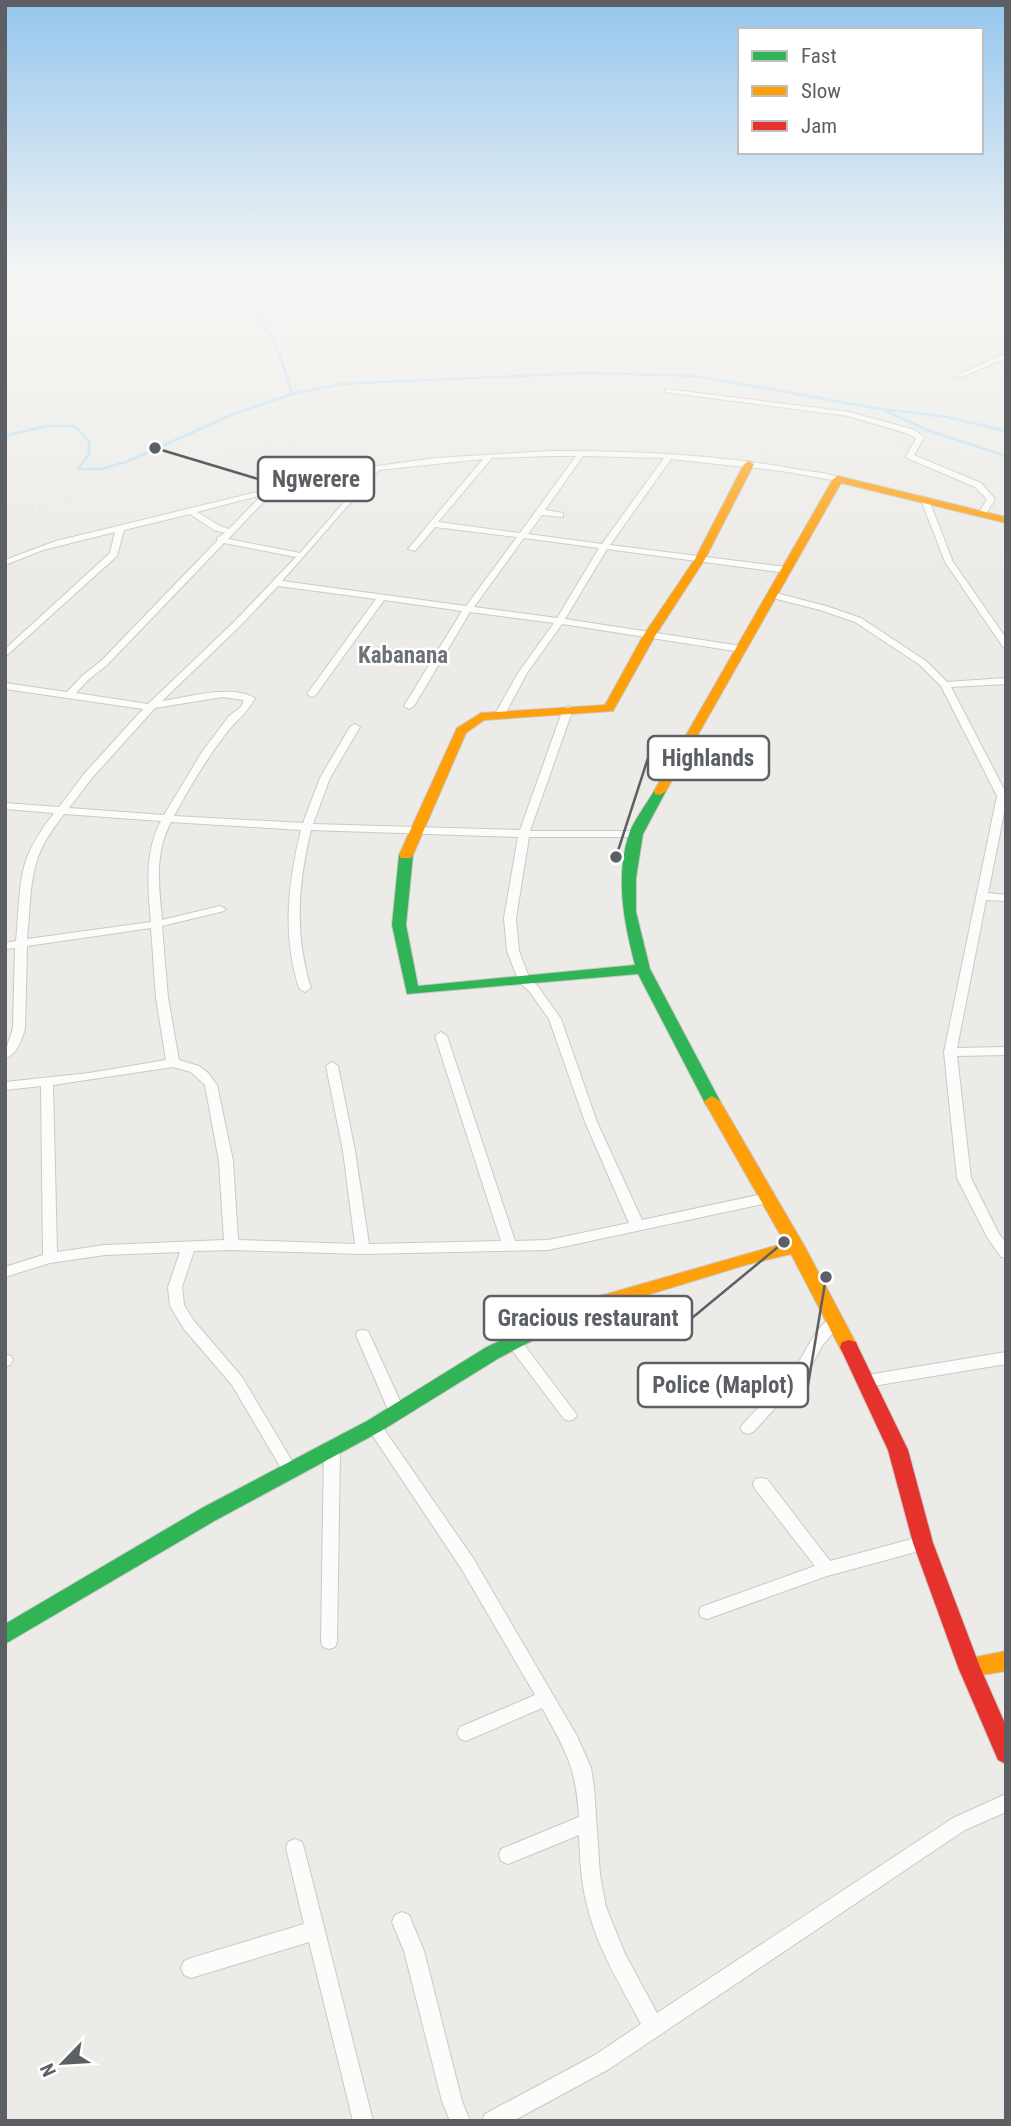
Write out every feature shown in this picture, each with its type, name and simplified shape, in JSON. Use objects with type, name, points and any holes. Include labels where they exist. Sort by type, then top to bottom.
[{"type":"street","points":[[667,391],[849,414],[912,432],[920,438],[910,456],[987,491],[991,499],[982,514]]},
{"type":"street","points":[[5,564],[66,542],[270,491],[377,468],[489,457],[581,454],[786,468],[1006,520]]},
{"type":"street","points":[[409,706],[467,610],[581,454]]},
{"type":"street","points":[[412,549],[489,457]]},
{"type":"street","points":[[499,716],[523,673],[560,621],[604,547],[668,458]]},
{"type":"street","points":[[643,969],[525,982],[412,990],[399,925],[404,860],[461,731],[481,717],[610,708],[649,636],[700,559],[749,464]]},
{"type":"street","points":[[5,1055],[16,1041],[19,1028],[21,944],[33,856],[60,811],[151,706],[237,625],[302,556],[377,468]]},
{"type":"street","points":[[838,479],[636,834],[629,878],[629,912],[643,969],[693,1067],[796,1247],[867,1381],[898,1450],[923,1543],[969,1667],[1006,1753]]},
{"type":"street","points":[[69,695],[104,663],[270,491]]},
{"type":"street","points":[[925,500],[949,562],[1006,645]]},
{"type":"street","points":[[191,511],[229,531]]},
{"type":"street","points":[[540,512],[560,515]]},
{"type":"street","points":[[432,524],[787,570]]},
{"type":"street","points":[[5,654],[114,554],[120,529]]},
{"type":"street","points":[[220,540],[302,556]]},
{"type":"street","points":[[276,583],[560,621],[741,649]]},
{"type":"street","points":[[772,595],[858,620],[923,663],[945,685],[1004,796],[950,1052],[964,1178],[999,1234],[1006,1253]]},
{"type":"street","points":[[312,694],[382,597]]},
{"type":"street","points":[[945,685],[1006,681]]},
{"type":"street","points":[[5,686],[151,706],[222,694],[250,698],[245,709],[232,718],[205,754],[167,819],[161,831],[152,867],[162,998],[173,1063]]},
{"type":"street","points":[[110,702],[124,711],[135,725]]},
{"type":"street","points":[[568,709],[524,833],[510,918],[513,951],[525,982],[555,1019],[591,1122],[638,1227]]},
{"type":"street","points":[[305,988],[300,977],[295,942],[293,902],[308,825],[324,780],[355,727]]},
{"type":"street","points":[[5,806],[167,819],[416,830],[636,834]]},
{"type":"street","points":[[982,896],[1006,898]]},
{"type":"street","points":[[5,946],[157,923],[220,909]]},
{"type":"street","points":[[441,1036],[509,1244]]},
{"type":"street","points":[[950,1052],[1006,1051]]},
{"type":"street","points":[[5,1086],[173,1063],[191,1065],[204,1075],[211,1085],[226,1161],[231,1245]]},
{"type":"street","points":[[332,1066],[349,1151],[363,1249]]},
{"type":"street","points":[[47,1082],[50,1258]]},
{"type":"street","points":[[5,1272],[50,1258],[105,1250],[231,1245],[363,1249],[548,1245],[766,1198]]},
{"type":"street","points":[[189,1247],[175,1287],[177,1306],[189,1325],[237,1381],[290,1471]]},
{"type":"street","points":[[5,1634],[209,1514],[332,1450],[513,1342],[585,1305],[796,1247]]},
{"type":"street","points":[[748,1427],[802,1370],[817,1342],[835,1322]]},
{"type":"street","points":[[363,1335],[397,1412]]},
{"type":"street","points":[[513,1342],[569,1415]]},
{"type":"street","points":[[867,1381],[1006,1358]]},
{"type":"street","points":[[374,1426],[467,1563],[571,1742],[582,1770],[589,1822],[588,1858],[593,1894],[622,1969],[654,2027]]},
{"type":"street","points":[[330,1642],[332,1450]]},
{"type":"street","points":[[761,1484],[827,1569]]},
{"type":"street","points":[[707,1612],[827,1569],[923,1543]]},
{"type":"street","points":[[969,1667],[1006,1661]]},
{"type":"street","points":[[466,1733],[547,1698]]},
{"type":"street","points":[[492,2121],[603,2062],[959,1824],[1006,1803]]},
{"type":"street","points":[[508,1856],[589,1822]]},
{"type":"street","points":[[295,1847],[363,2121]]},
{"type":"street","points":[[402,1922],[414,1951],[452,2101],[460,2121]]},
{"type":"street","points":[[191,1968],[316,1930]]},
{"type":"waterway","points":[[287,378],[292,394]]},
{"type":"waterway","points":[[292,394],[341,384],[469,378]]},
{"type":"waterway","points":[[708,378],[881,409],[946,417],[1006,431]]},
{"type":"waterway","points":[[5,436],[46,426],[74,426],[89,441],[89,454],[78,469],[101,469],[126,462],[236,413],[292,394]]},
{"type":"waterway","points":[[886,411],[927,430],[1006,456]]},
{"type":"railway","points":[[91,492],[226,456],[307,438],[382,426],[534,414],[687,415],[763,422],[839,431],[914,445],[1006,469]]},
{"type":"railway","points":[[5,515],[97,490]]},
{"type":"traffic: fast","points":[[660,791],[636,834],[629,878],[629,912],[643,969],[712,1101]]},
{"type":"traffic: fast","points":[[406,855],[399,925],[412,991],[643,969]]},
{"type":"traffic: fast","points":[[5,1635],[209,1514],[374,1426],[492,1353],[578,1309]]},
{"type":"traffic: slow","points":[[406,855],[461,731],[481,717],[609,708],[649,636],[700,559],[749,464]]},
{"type":"traffic: slow","points":[[660,791],[838,479],[1006,520]]},
{"type":"traffic: slow","points":[[712,1101],[796,1247],[849,1347]]},
{"type":"traffic: slow","points":[[578,1309],[749,1258],[796,1247]]},
{"type":"traffic: slow","points":[[969,1667],[1006,1661]]},
{"type":"traffic: jam","points":[[849,1347],[898,1450],[923,1543],[969,1667],[1006,1753]]},
{"type":"place","name":"Ngwerere","points":[[155,448]]},
{"type":"place","name":"Highlands","points":[[616,857]]},
{"type":"place","name":"Gracious restaurant","points":[[784,1242]]},
{"type":"place","name":"Police (Maplot)","points":[[826,1277]]},
{"type":"district","name":"Kabanana","points":[[403,655]]}]
